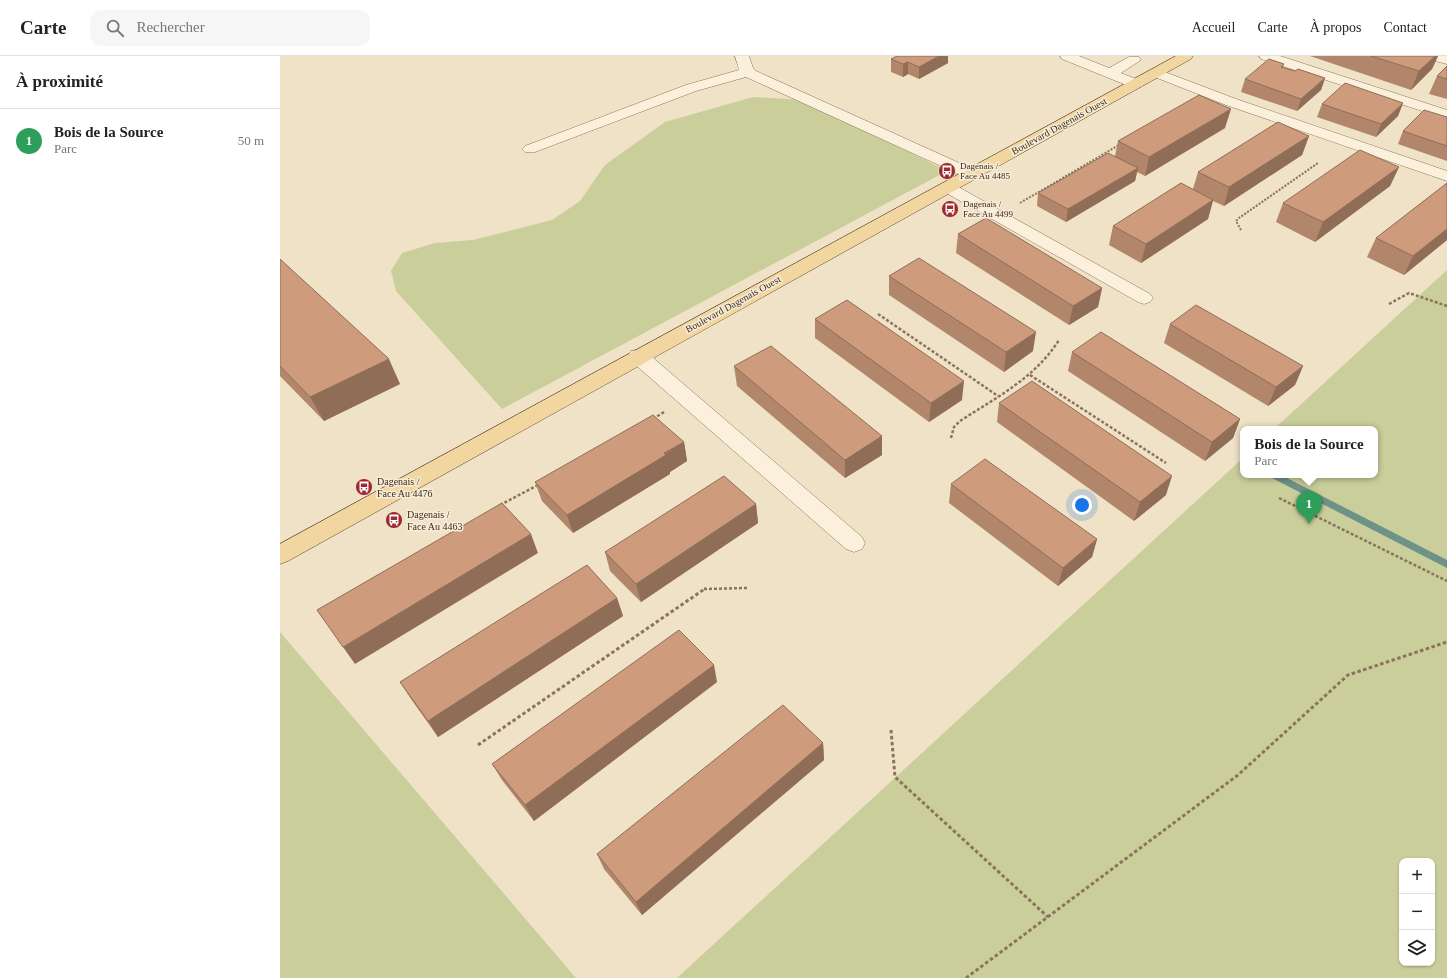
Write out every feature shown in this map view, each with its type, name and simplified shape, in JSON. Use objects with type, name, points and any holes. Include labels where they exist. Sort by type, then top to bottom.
[{"type":"main road","name":"Boulevard Dagenais Ouest","points":[[280,555],[638,356],[1186,56]]},
{"type":"lane","points":[[742,56],[747,72]]},
{"type":"lane","points":[[1067,56],[1136,84]]},
{"type":"lane","points":[[1266,56],[1447,115]]},
{"type":"lane","points":[[1432,56],[1447,60]]},
{"type":"lane","points":[[1110,73],[1134,60]]},
{"type":"lane","points":[[530,149],[691,88],[747,72],[971,174]]},
{"type":"lane","points":[[1157,73],[1224,100],[1447,176]]},
{"type":"lane","points":[[947,187],[1144,298]]},
{"type":"lane","points":[[638,356],[854,543]]},
{"type":"path","points":[[1016,206],[1122,143]]},
{"type":"path","points":[[1241,230],[1236,221],[1239,218],[1318,163]]},
{"type":"path","points":[[1389,304],[1409,293],[1447,306]]},
{"type":"path","points":[[878,314],[998,396]]},
{"type":"path","points":[[952,438],[954,427],[960,421],[1030,375],[1054,348],[1058,340]]},
{"type":"path","points":[[1030,375],[1166,463]]},
{"type":"path","points":[[651,420],[671,408]]},
{"type":"path","points":[[498,506],[542,483]]},
{"type":"path","points":[[1279,498],[1447,581]]},
{"type":"path","points":[[478,745],[706,588],[747,588]]},
{"type":"path","points":[[966,978],[1238,775],[1348,675],[1447,642]]},
{"type":"path","points":[[891,730],[895,777],[1048,917]]},
{"type":"green space","points":[[753,97],[804,100],[947,171],[502,409],[396,291],[391,271],[402,253],[435,243],[473,240],[552,220],[580,201],[605,165],[665,122]]},
{"type":"green space","points":[[1447,270],[1447,978],[677,978],[1240,461],[1240,478],[1378,478],[1378,426],[1277,426]]},
{"type":"green space","points":[[280,632],[576,978],[280,978]]},
{"type":"building","points":[[897,56],[939,56],[919,67],[908,62],[903,64],[891,59]]},
{"type":"building","points":[[1371,56],[1435,56],[1419,71]]},
{"type":"building","points":[[1269,59],[1284,64],[1281,67],[1295,71],[1298,69],[1325,78],[1301,99],[1245,79]]},
{"type":"building","points":[[1447,66],[1447,79],[1437,76]]},
{"type":"building","points":[[1345,83],[1403,103],[1381,124],[1322,104]]},
{"type":"building","points":[[1199,95],[1231,109],[1149,157],[1118,141]]},
{"type":"building","points":[[1424,110],[1447,117],[1447,146],[1403,131]]},
{"type":"building","points":[[1278,122],[1309,136],[1229,187],[1198,172]]},
{"type":"building","points":[[1360,150],[1399,167],[1323,222],[1283,203]]},
{"type":"building","points":[[1108,153],[1138,168],[1068,209],[1038,193]]},
{"type":"building","points":[[1181,183],[1213,200],[1146,244],[1113,226]]},
{"type":"building","points":[[1447,183],[1447,229],[1413,256],[1376,238]]},
{"type":"building","points":[[986,218],[1102,288],[1073,306],[958,234]]},
{"type":"building","points":[[919,258],[1036,332],[1006,352],[889,276]]},
{"type":"building","points":[[280,259],[389,359],[310,397],[280,366]]},
{"type":"building","points":[[847,300],[964,381],[931,403],[815,319]]},
{"type":"building","points":[[1196,305],[1303,366],[1276,387],[1170,324]]},
{"type":"building","points":[[1101,332],[1240,419],[1212,442],[1072,352]]},
{"type":"building","points":[[771,346],[882,436],[845,460],[734,366]]},
{"type":"building","points":[[1032,381],[1172,476],[1140,502],[999,403]]},
{"type":"building","points":[[653,415],[684,442],[664,453],[666,455],[567,515],[535,482]]},
{"type":"building","points":[[985,459],[1097,539],[1063,568],[951,484]]},
{"type":"building","points":[[724,476],[756,504],[636,584],[605,552]]},
{"type":"building","points":[[502,503],[531,534],[343,647],[317,610]]},
{"type":"building","points":[[587,565],[617,598],[428,721],[400,682]]},
{"type":"building","points":[[679,630],[714,665],[525,805],[492,764]]},
{"type":"building","points":[[783,705],[823,743],[636,902],[597,854]]},
{"type":"waterway","points":[[1279,478],[1447,564]]},
{"type":"place","name":"Dagenais / Face Au 4485","points":[[947,171]]},
{"type":"place","name":"Dagenais / Face Au 4499","points":[[950,209]]},
{"type":"place","name":"Dagenais / Face Au 4476","points":[[364,487]]},
{"type":"place","name":"Dagenais / Face Au 4463","points":[[394,520]]},
{"type":"place","name":"Bois de la Source","points":[[1309,524]]}]
